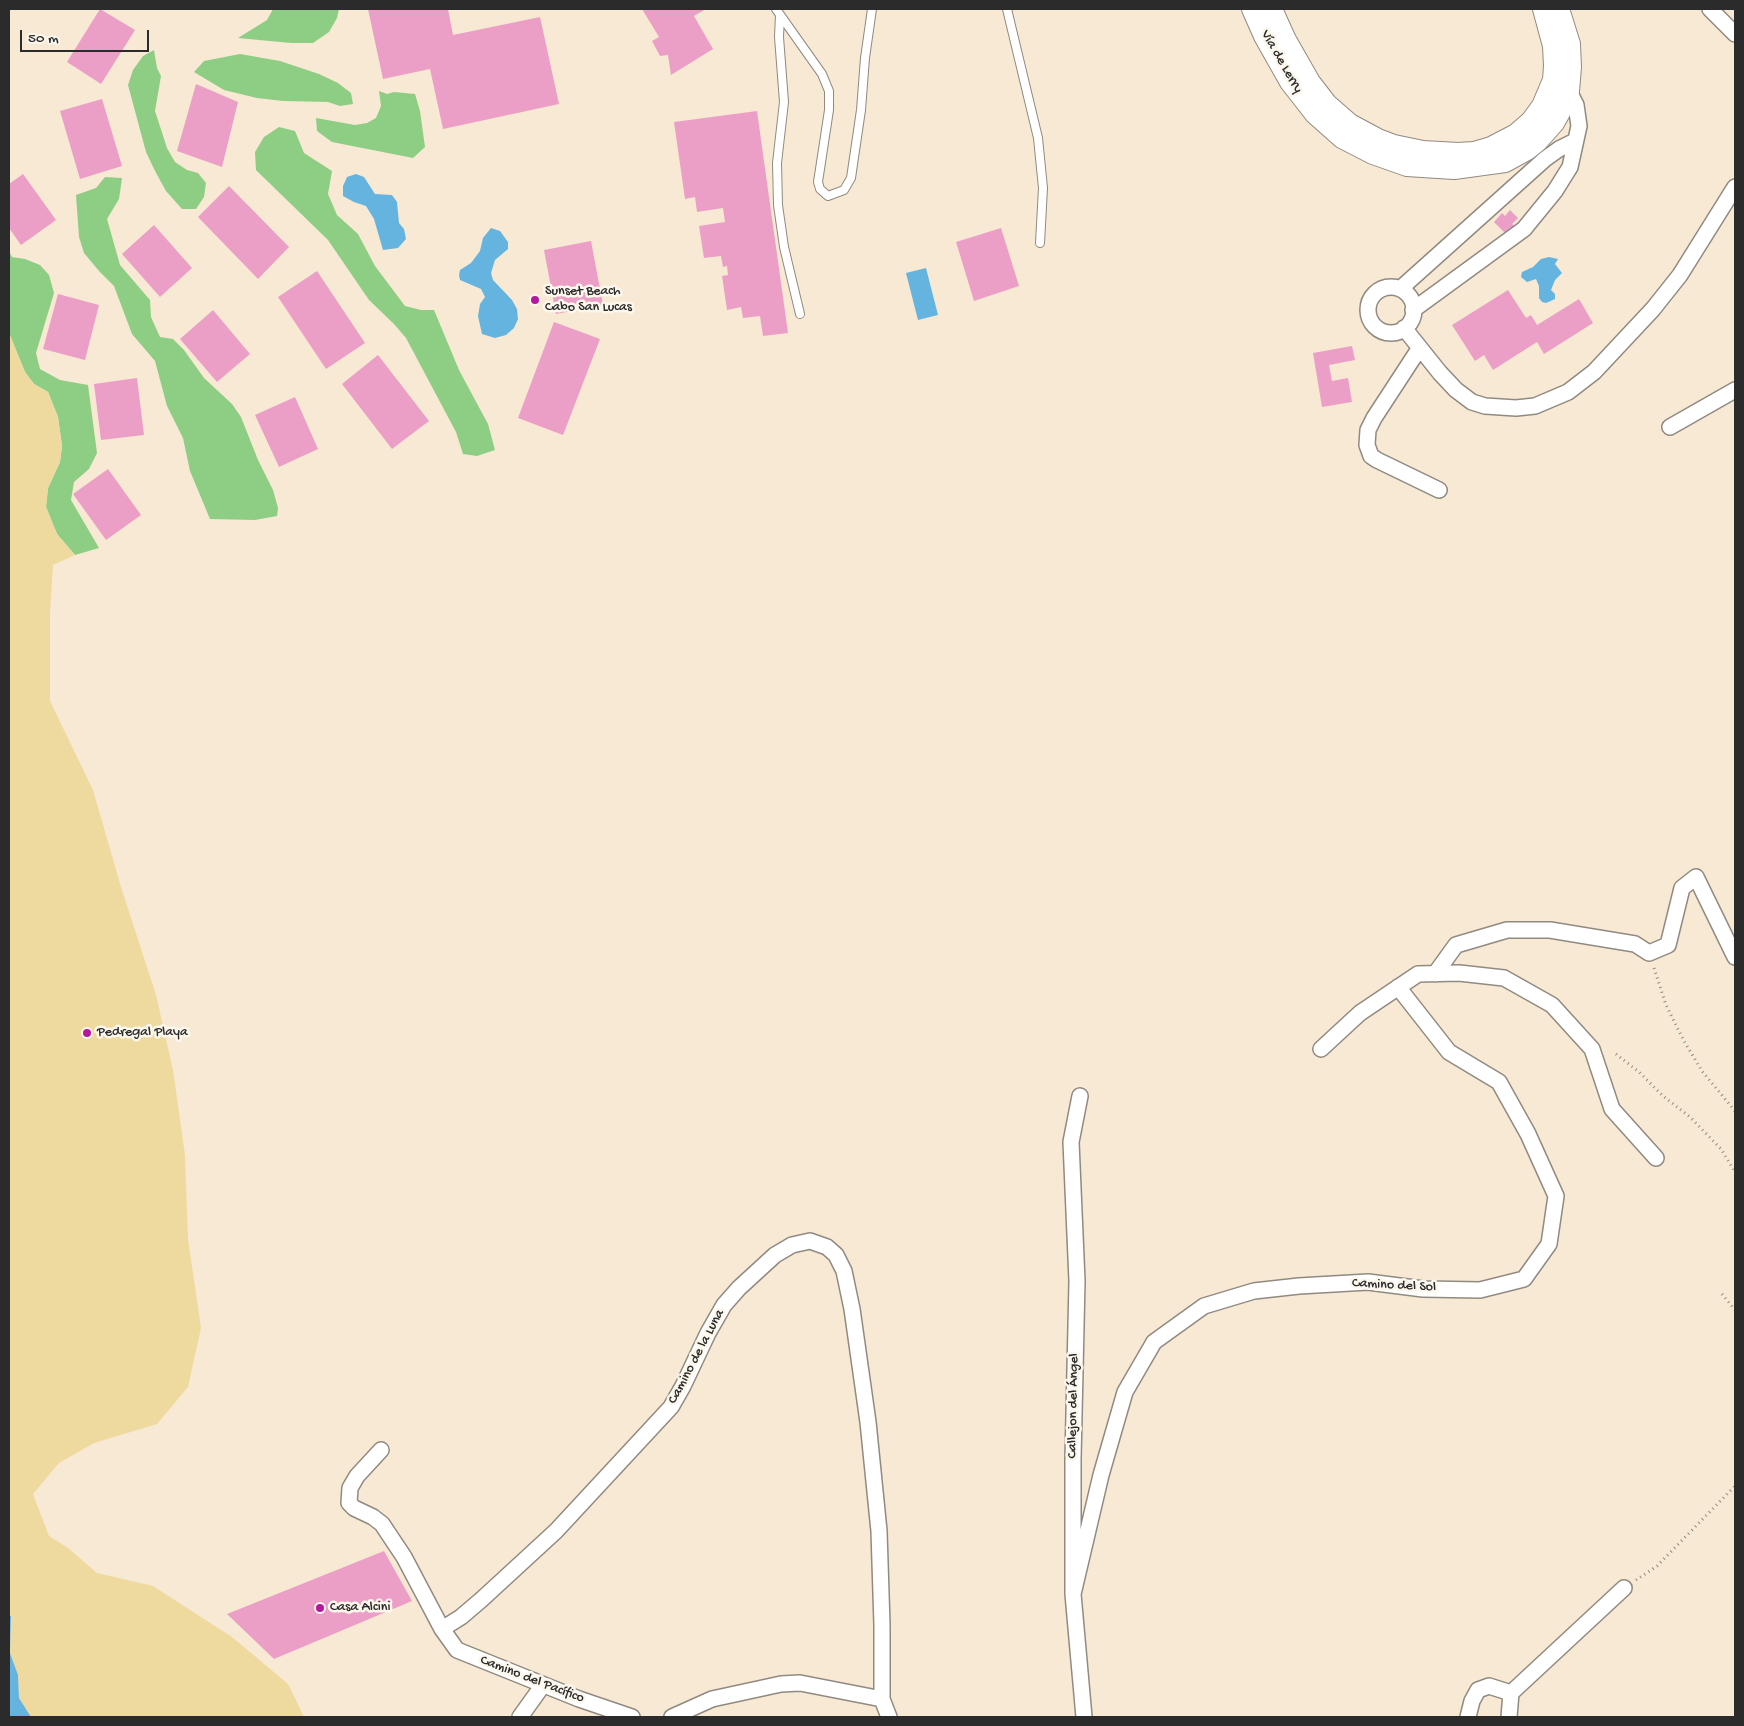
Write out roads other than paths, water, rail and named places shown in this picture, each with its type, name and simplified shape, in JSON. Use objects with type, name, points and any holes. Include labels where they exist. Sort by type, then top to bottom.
[{"type":"street","name":"Vía de Lerry","points":[[1252,9],[1264,36],[1290,82],[1315,114],[1346,131],[1373,154],[1420,168],[1467,169],[1505,162],[1527,150],[1548,130],[1563,107],[1570,91],[1571,67],[1570,44],[1559,9]]},
{"type":"street","name":"Vía de Lerry","points":[[1272,9],[1286,40],[1310,82],[1346,131],[1407,148],[1447,153],[1474,152],[1491,147],[1516,134],[1531,121],[1542,106],[1552,80],[1553,46],[1543,9]]},
{"type":"street","points":[[1710,9],[1735,34]]},
{"type":"street","points":[[1413,310],[1524,229],[1563,179],[1570,167],[1579,126],[1578,117],[1576,105],[1570,91],[1552,80]]},
{"type":"street","points":[[1400,289],[1545,159],[1575,141]]},
{"type":"street","points":[[1404,328],[1419,349],[1456,390],[1472,402],[1485,406],[1508,408],[1535,406],[1568,392],[1594,372],[1653,309],[1680,275],[1735,187]]},
{"type":"street","points":[[1387,287],[1400,289],[1410,299],[1413,310],[1412,317],[1404,328],[1390,333],[1382,331],[1371,322],[1368,315],[1370,300],[1374,294],[1387,287]]},
{"type":"street","points":[[1419,349],[1374,418],[1368,430],[1367,445],[1371,456],[1377,460],[1439,490]]},
{"type":"street","points":[[1670,427],[1735,390]]},
{"type":"street","points":[[1435,974],[1456,945],[1507,930],[1550,930],[1635,944],[1649,953],[1668,945],[1682,888],[1696,877],[1735,957]]},
{"type":"street","points":[[1320,1049],[1360,1013],[1418,974],[1459,973],[1504,978],[1552,1005],[1592,1049],[1612,1109],[1656,1158]]},
{"type":"street","name":"Camino del Sol","points":[[1073,1594],[1101,1475],[1125,1392],[1154,1342],[1204,1306],[1254,1291],[1368,1282],[1423,1289],[1480,1290],[1524,1279],[1549,1244],[1556,1196],[1528,1134],[1498,1082],[1449,1052],[1398,987]]},
{"type":"street","name":"Callejon del Ángel","points":[[1080,1096],[1071,1142],[1077,1281],[1073,1459],[1073,1594],[1084,1717]]},
{"type":"street","name":"Camino de la Luna","points":[[442,1629],[461,1617],[481,1600],[556,1531],[671,1407],[724,1305],[739,1288],[775,1255],[792,1245],[810,1241],[827,1247],[836,1255],[844,1271],[852,1309],[868,1422],[880,1531],[882,1699]]},
{"type":"street","name":"Camino del Pacífico","points":[[381,1450],[357,1476],[350,1488],[349,1503],[354,1508],[373,1517],[382,1524],[404,1557],[442,1629],[454,1646],[464,1654],[632,1717]]},
{"type":"street","points":[[1509,1717],[1512,1693],[1624,1588]]},
{"type":"street","points":[[672,1717],[712,1699],[781,1684],[800,1683],[882,1699],[889,1717]]},
{"type":"street","points":[[520,1717],[543,1685]]},
{"type":"street","points":[[1468,1717],[1472,1701],[1478,1690],[1489,1686],[1512,1693]]},
{"type":"lane","points":[[778,12],[822,74],[828,91],[828,110],[818,182],[820,189],[828,196],[844,190],[850,178],[862,110],[865,58],[872,9]]},
{"type":"lane","points":[[1007,9],[1038,138],[1043,188],[1040,243]]},
{"type":"lane","points":[[778,12],[784,102],[777,163],[778,205],[784,247],[800,314]]},
{"type":"water","points":[[356,174],[364,177],[375,194],[392,195],[397,202],[399,223],[404,229],[406,239],[398,248],[383,250],[374,219],[366,206],[343,196],[343,186],[347,177]]},
{"type":"water","points":[[491,228],[500,231],[508,242],[508,249],[495,260],[491,273],[493,280],[512,300],[517,309],[518,319],[514,328],[506,335],[495,338],[482,334],[478,316],[480,304],[485,297],[481,289],[460,280],[459,275],[460,270],[471,263],[480,251],[483,238]]},
{"type":"water","points":[[1549,257],[1558,259],[1555,264],[1562,273],[1555,280],[1551,290],[1555,294],[1555,299],[1546,303],[1542,302],[1539,298],[1539,286],[1536,279],[1527,282],[1521,277],[1522,272],[1533,267],[1541,259]]},
{"type":"water","points":[[926,268],[938,315],[918,320],[906,273]]},
{"type":"water","points":[[9,1616],[11,1616],[10,1653],[18,1675],[19,1698],[31,1717],[9,1717]]},
{"type":"place","name":"Sunset Beach Cabo San Lucas","points":[[535,300]]},
{"type":"place","name":"Pedregal Playa","points":[[87,1033]]},
{"type":"place","name":"Casa Alcini","points":[[320,1608]]}]
